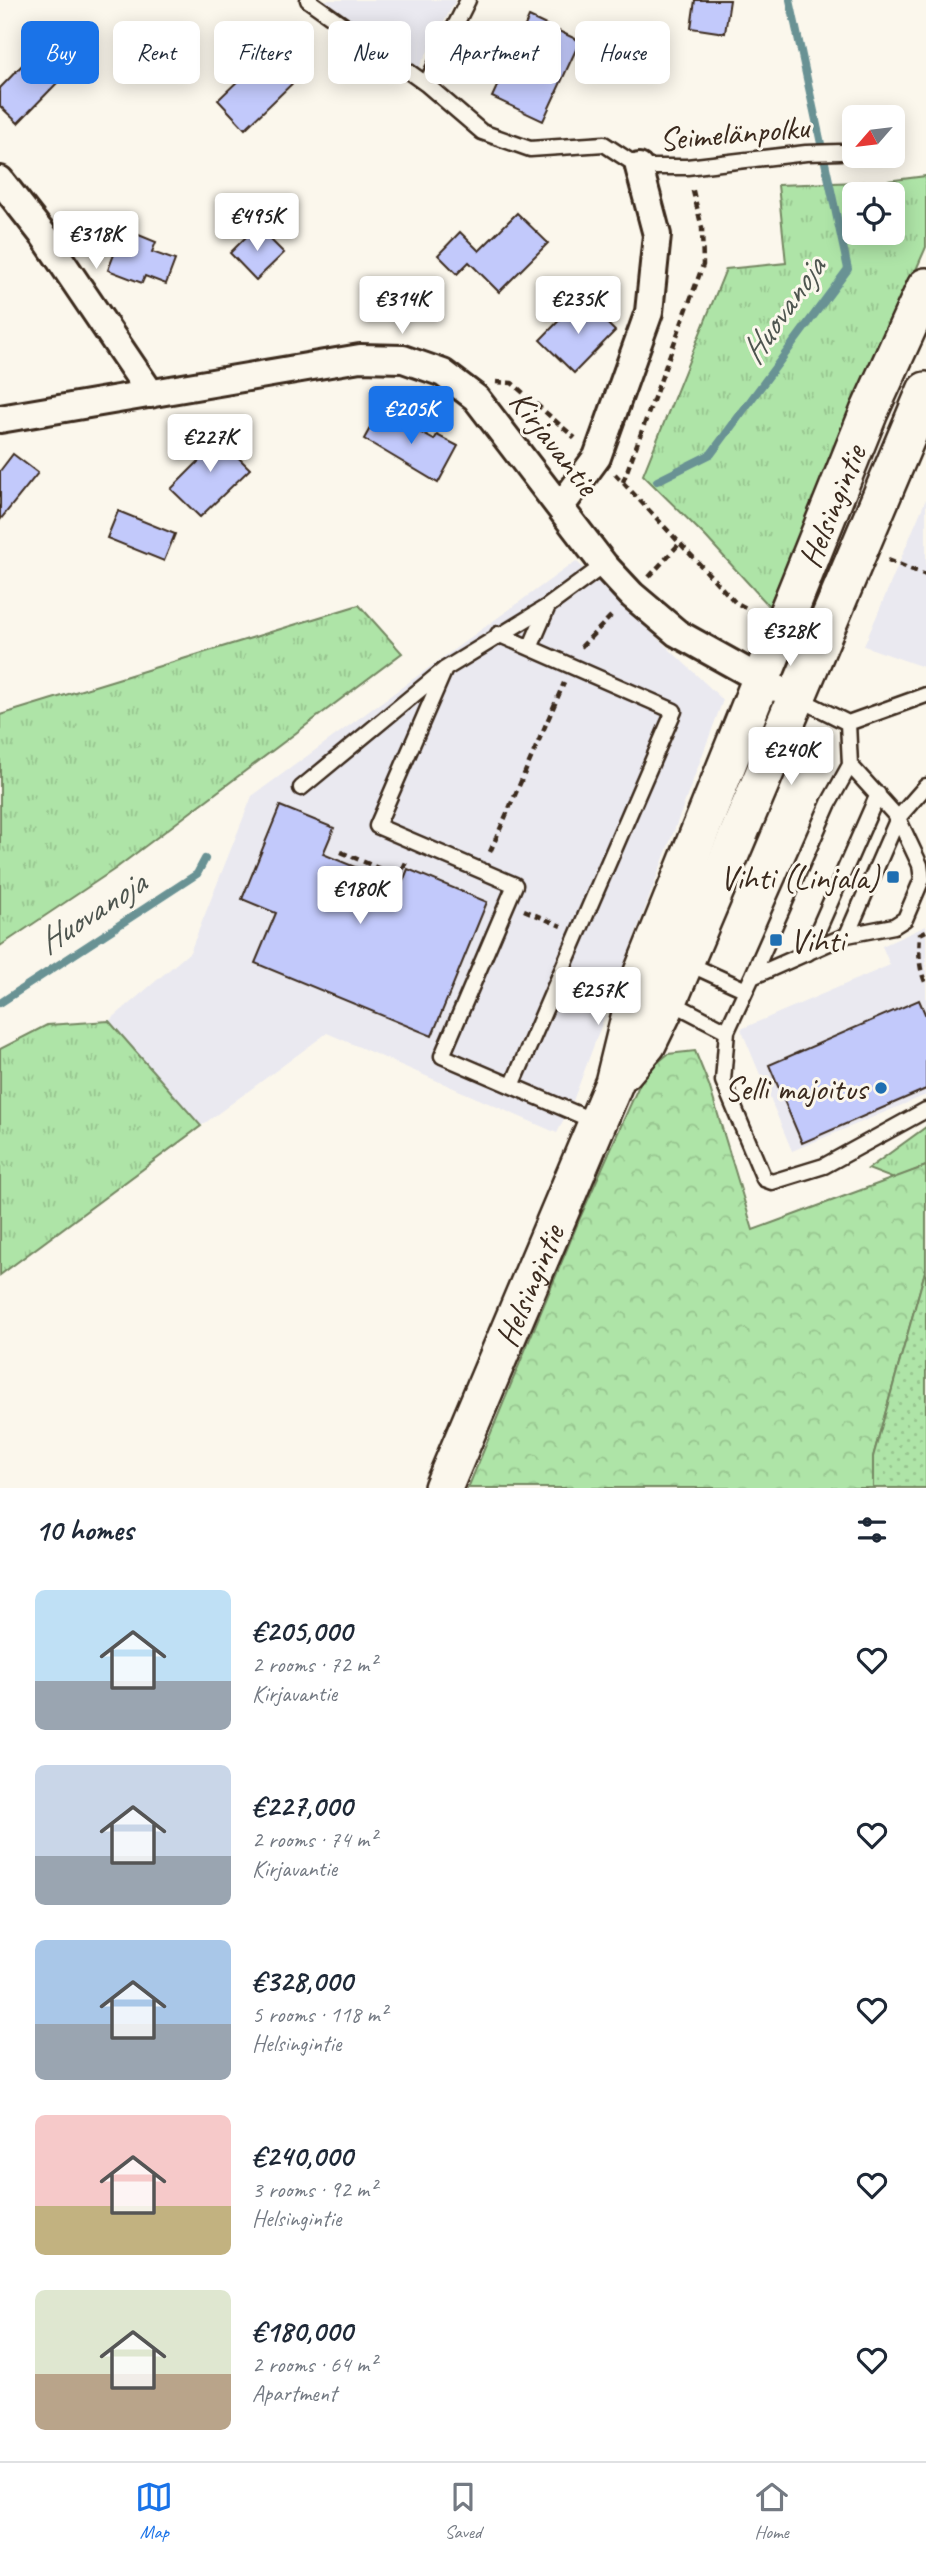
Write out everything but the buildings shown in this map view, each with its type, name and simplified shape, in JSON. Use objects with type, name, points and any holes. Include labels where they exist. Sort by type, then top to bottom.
[{"type":"street","points":[[561,506],[597,457],[649,312],[657,235],[639,167]]},
{"type":"street","points":[[0,180],[44,236],[150,394]]},
{"type":"street","name":"Helsingintie","points":[[443,1488],[614,1083],[647,1044],[653,993],[669,954],[761,681],[869,412],[923,303]]},
{"type":"street","name":"Kirjavantie","points":[[0,419],[360,358],[403,359],[443,373],[476,398],[604,565],[632,596],[677,632],[761,681],[799,698]]},
{"type":"street","name":"Helsingintie","points":[[669,954],[799,698],[926,391]]},
{"type":"lane","name":"Seimelänpolku","points":[[307,0],[425,83]]},
{"type":"lane","points":[[458,21],[468,0]]},
{"type":"lane","name":"Seimelänpolku","points":[[426,84],[482,132],[530,149],[604,144],[639,167],[687,167],[806,153],[841,152]]},
{"type":"lane","points":[[301,788],[445,669],[498,634],[548,606],[604,565]]},
{"type":"lane","points":[[530,648],[548,606]]},
{"type":"lane","points":[[498,634],[674,711],[512,1086]]},
{"type":"lane","points":[[445,669],[377,825],[515,885],[442,1056],[597,1123]]},
{"type":"lane","points":[[799,698],[848,723],[926,695]]},
{"type":"lane","points":[[848,723],[850,765],[830,803],[727,1031],[723,1081],[764,1179],[772,1182],[824,1166],[926,1110]]},
{"type":"lane","points":[[669,954],[749,983],[847,935],[894,926],[905,919],[922,879],[920,865],[898,818],[850,765]]},
{"type":"lane","points":[[847,935],[898,818],[926,786]]},
{"type":"lane","points":[[807,953],[878,794]]},
{"type":"lane","points":[[653,993],[727,1031]]},
{"type":"path","points":[[885,559],[926,575]]},
{"type":"path","points":[[481,870],[564,684]]},
{"type":"path","points":[[341,852],[399,877],[407,859],[418,864]]},
{"type":"path","points":[[508,903],[578,933]]},
{"type":"path","points":[[926,931],[920,934],[919,953],[920,971],[926,984]]},
{"type":"shaded area","points":[[322,0],[456,0],[444,21],[425,21],[425,56],[418,69],[411,64],[411,21],[351,21]]},
{"type":"shaded area","points":[[926,499],[926,668],[864,646]]},
{"type":"shaded area","points":[[576,561],[723,700],[573,1101],[557,1133],[327,1033],[201,1126],[109,1021],[190,952],[252,796]]},
{"type":"shaded area","points":[[926,926],[926,1095],[792,1151],[741,1029],[890,965],[882,946]]},
{"type":"green space","points":[[926,176],[926,247],[769,606],[705,536],[643,475],[726,269],[786,263],[778,185],[842,183],[842,245],[905,245],[905,182],[860,182]]},
{"type":"green space","points":[[359,605],[402,653],[115,869],[0,946],[0,715]]},
{"type":"green space","points":[[109,1021],[201,1126],[0,1275],[0,1049],[47,1025]]},
{"type":"green space","points":[[695,1051],[709,1085],[753,1230],[926,1166],[926,1268],[873,1457],[873,1488],[468,1488],[579,1220],[644,1074],[668,1054]]},
{"type":"green space","points":[[926,1127],[926,1166],[894,1179],[868,1169]]},
{"type":"green space","points":[[926,1268],[926,1488],[873,1488],[873,1457]]},
{"type":"waterway","name":"Huovanoja","points":[[657,481],[711,454],[848,269],[790,0]]},
{"type":"waterway","name":"Huovanoja","points":[[0,1003],[197,874],[205,859]]},
{"type":"place","name":"Vihti (Linjala)","points":[[893,877]]},
{"type":"place","name":"Vihti","points":[[776,940]]},
{"type":"place","name":"Selli majoitus","points":[[881,1088]]}]
